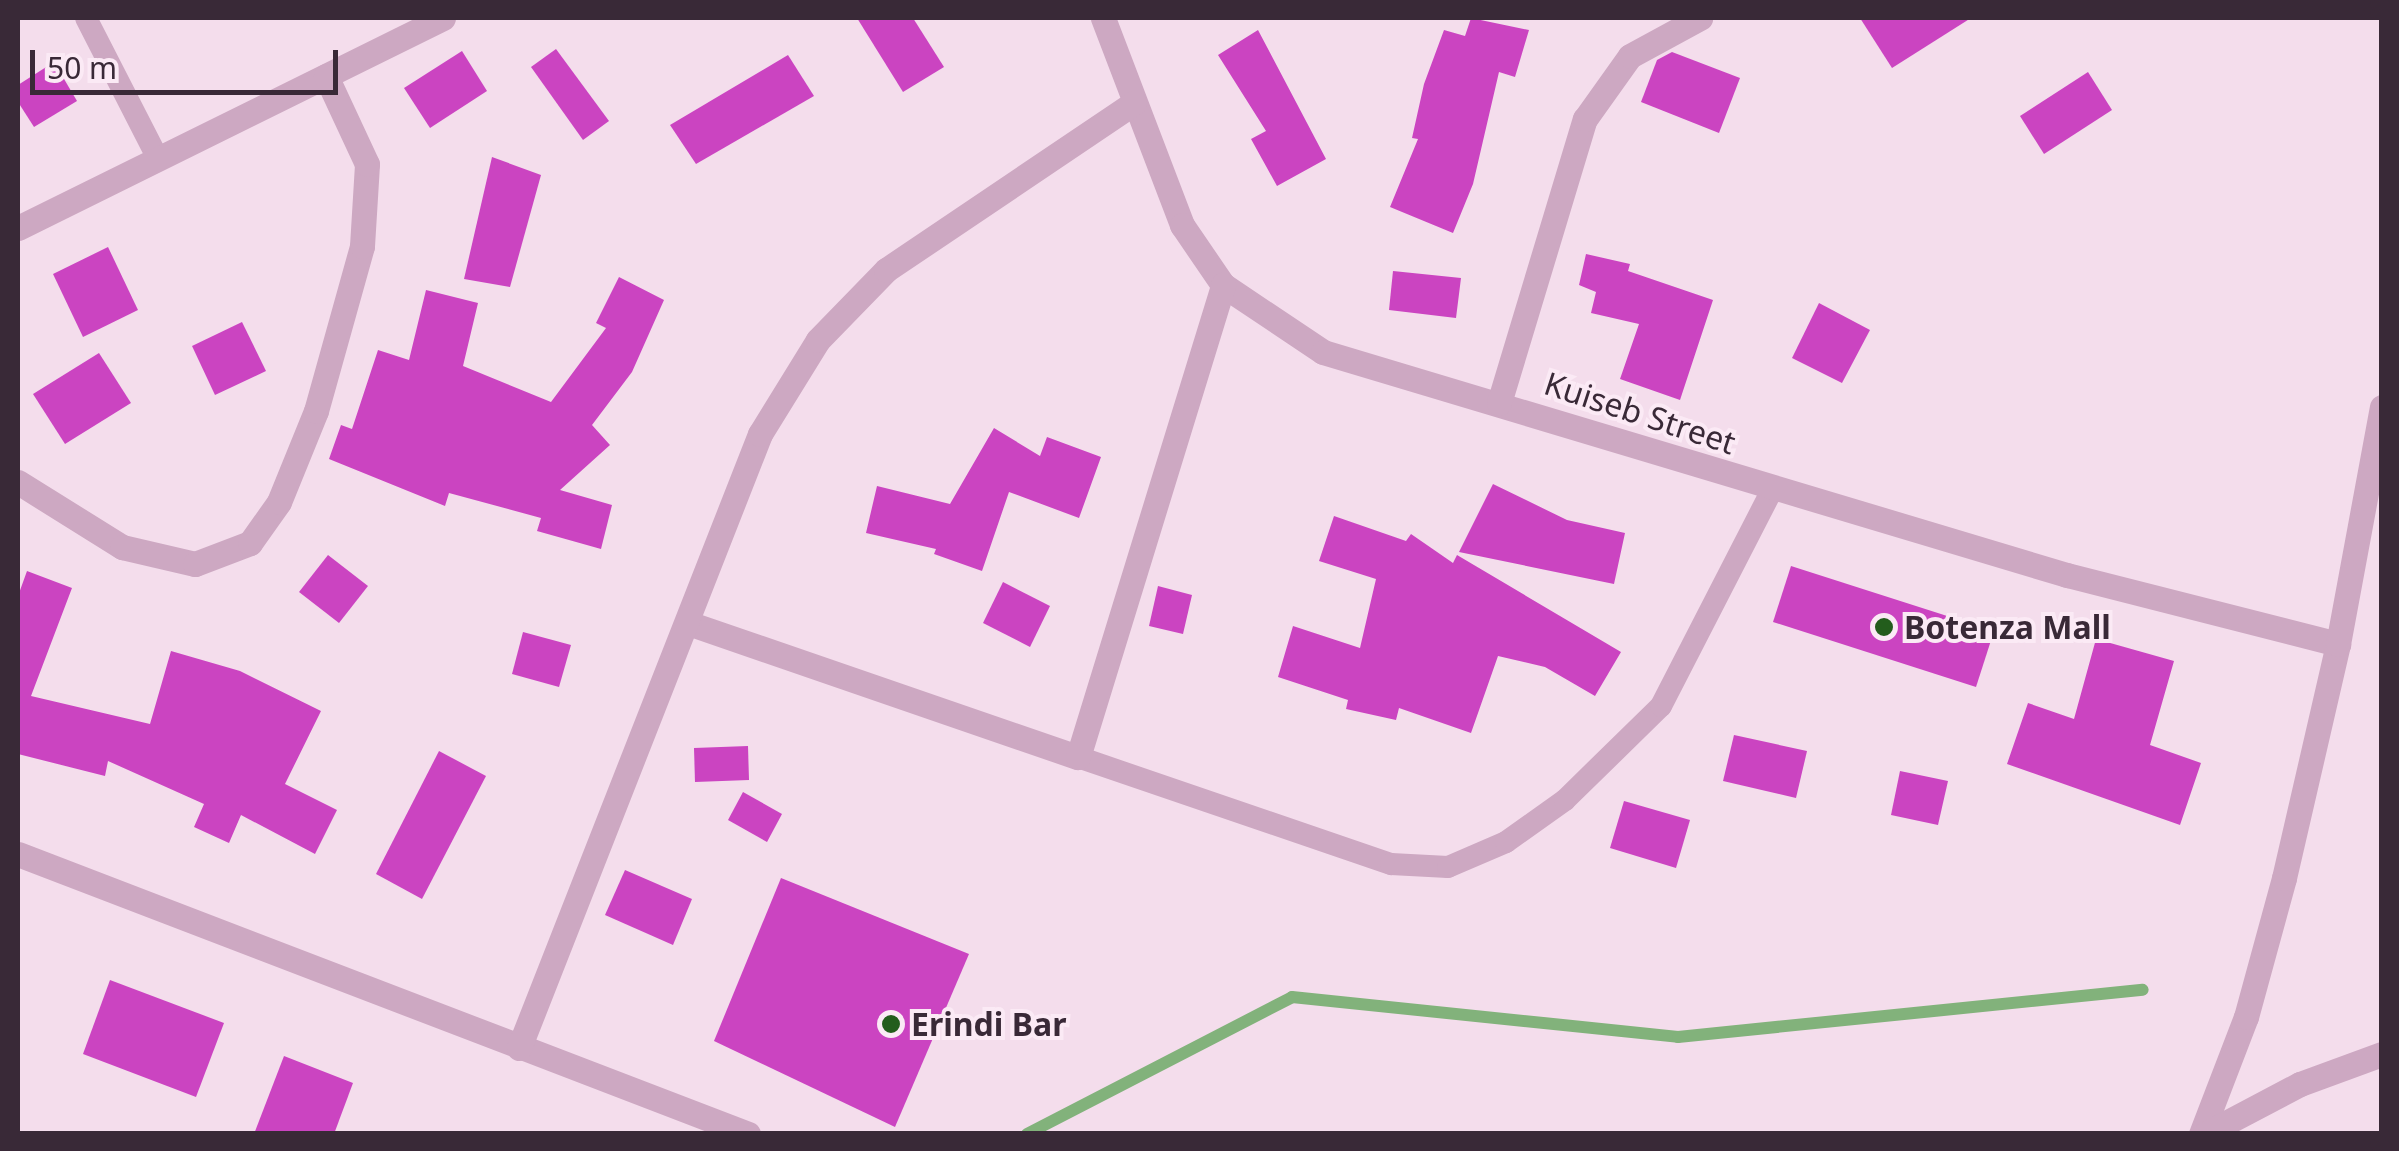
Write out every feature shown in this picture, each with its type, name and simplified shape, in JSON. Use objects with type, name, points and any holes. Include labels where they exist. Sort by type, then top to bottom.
[{"type":"street","points":[[18,228],[443,18]]},
{"type":"street","name":"Kuiseb Street","points":[[1103,18],[1182,225],[1223,286],[1324,352],[1395,378],[1499,402],[1772,490],[2338,644]]},
{"type":"street","points":[[1499,402],[1585,119],[1630,56],[1700,18]]},
{"type":"street","points":[[18,482],[122,547],[195,564],[250,543],[279,502],[316,411],[362,246],[367,164],[326,76]]},
{"type":"street","points":[[520,1048],[760,434],[818,340],[886,270],[1134,102]]},
{"type":"street","points":[[688,624],[1078,757],[1223,286]]},
{"type":"street","points":[[2203,1134],[2246,1018],[2338,644],[2382,408]]},
{"type":"street","points":[[18,854],[748,1134]]},
{"type":"street","points":[[2203,1134],[2300,1084],[2382,1054]]},
{"type":"lane","points":[[86,18],[157,157]]},
{"type":"lane","points":[[1078,757],[1390,864],[1448,868],[1506,842],[1566,800],[1661,706],[1772,490]]},
{"type":"building","points":[[857,18],[913,18],[944,67],[903,92]]},
{"type":"building","points":[[1471,18],[1529,30],[1515,77],[1499,72],[1473,184],[1453,233],[1390,207],[1418,139],[1412,138],[1424,84],[1444,30],[1465,36]]},
{"type":"building","points":[[1860,18],[1971,18],[1892,68]]},
{"type":"building","points":[[1258,30],[1326,159],[1277,186],[1251,139],[1266,131],[1218,55]]},
{"type":"building","points":[[556,49],[609,121],[583,140],[531,67]]},
{"type":"building","points":[[462,51],[487,91],[430,128],[404,88]]},
{"type":"building","points":[[1672,52],[1740,78],[1719,133],[1641,102],[1657,60]]},
{"type":"building","points":[[788,55],[814,96],[696,164],[670,125]]},
{"type":"building","points":[[54,62],[77,101],[34,127],[18,102],[18,85]]},
{"type":"building","points":[[2088,72],[2112,110],[2044,154],[2020,116]]},
{"type":"building","points":[[492,157],[541,175],[510,287],[464,279]]},
{"type":"building","points":[[108,247],[138,310],[83,337],[53,274]]},
{"type":"building","points":[[1586,254],[1630,264],[1628,271],[1713,300],[1680,400],[1620,379],[1639,324],[1591,313],[1596,292],[1579,285]]},
{"type":"building","points":[[1393,271],[1461,278],[1456,318],[1389,310]]},
{"type":"building","points":[[619,277],[664,300],[632,372],[592,425],[610,445],[560,490],[612,505],[601,549],[537,531],[541,518],[449,493],[445,506],[329,459],[341,425],[352,429],[378,350],[409,360],[426,290],[478,303],[463,366],[551,402],[606,328],[596,323]]},
{"type":"building","points":[[1819,303],[1870,330],[1842,383],[1792,358]]},
{"type":"building","points":[[242,322],[266,371],[215,395],[192,346]]},
{"type":"building","points":[[99,353],[131,403],[65,444],[33,394]]},
{"type":"building","points":[[994,428],[1040,456],[1047,437],[1101,457],[1079,518],[1009,492],[982,571],[934,554],[936,549],[866,533],[877,486],[950,504]]},
{"type":"building","points":[[1493,484],[1567,520],[1625,533],[1614,584],[1459,552]]},
{"type":"building","points":[[1334,516],[1406,541],[1411,534],[1453,563],[1457,555],[1621,652],[1595,696],[1545,667],[1498,656],[1471,733],[1399,708],[1396,720],[1346,709],[1348,700],[1278,677],[1293,626],[1360,648],[1376,579],[1319,561]]},
{"type":"building","points":[[328,555],[368,586],[339,623],[299,592]]},
{"type":"building","name":"Botenza Mall","points":[[1791,566],[1994,631],[1976,687],[1773,622]]},
{"type":"building","points":[[27,571],[72,588],[31,696],[150,724],[171,651],[240,671],[321,711],[285,784],[337,810],[315,854],[241,815],[229,843],[194,827],[204,804],[108,761],[105,776],[18,754],[18,596]]},
{"type":"building","points":[[1003,582],[1050,606],[1030,647],[983,623]]},
{"type":"building","points":[[1158,586],[1192,595],[1183,634],[1149,626]]},
{"type":"building","points":[[523,632],[571,645],[559,687],[512,674]]},
{"type":"building","points":[[2096,639],[2174,661],[2150,745],[2201,763],[2180,825],[2007,764],[2028,703],[2074,719]]},
{"type":"building","points":[[1734,735],[1807,751],[1796,798],[1723,781]]},
{"type":"building","points":[[748,746],[749,780],[695,782],[694,748]]},
{"type":"building","points":[[439,751],[486,776],[422,899],[376,874]]},
{"type":"building","points":[[1900,771],[1948,781],[1938,825],[1891,815]]},
{"type":"building","points":[[743,792],[782,814],[767,842],[728,820]]},
{"type":"building","points":[[1624,801],[1690,820],[1676,868],[1610,848]]},
{"type":"building","points":[[625,870],[692,899],[673,945],[605,915]]},
{"type":"building","points":[[781,878],[969,954],[895,1127],[714,1041]]},
{"type":"building","points":[[110,980],[224,1023],[196,1097],[83,1054]]},
{"type":"building","points":[[284,1056],[353,1083],[334,1134],[254,1134]]},
{"type":"waterway","points":[[1027,1134],[1292,997],[1678,1037],[2143,990]]},
{"type":"place","name":"Botenza Mall","points":[[1884,627]]},
{"type":"place","name":"Erindi Bar","points":[[891,1024]]}]
